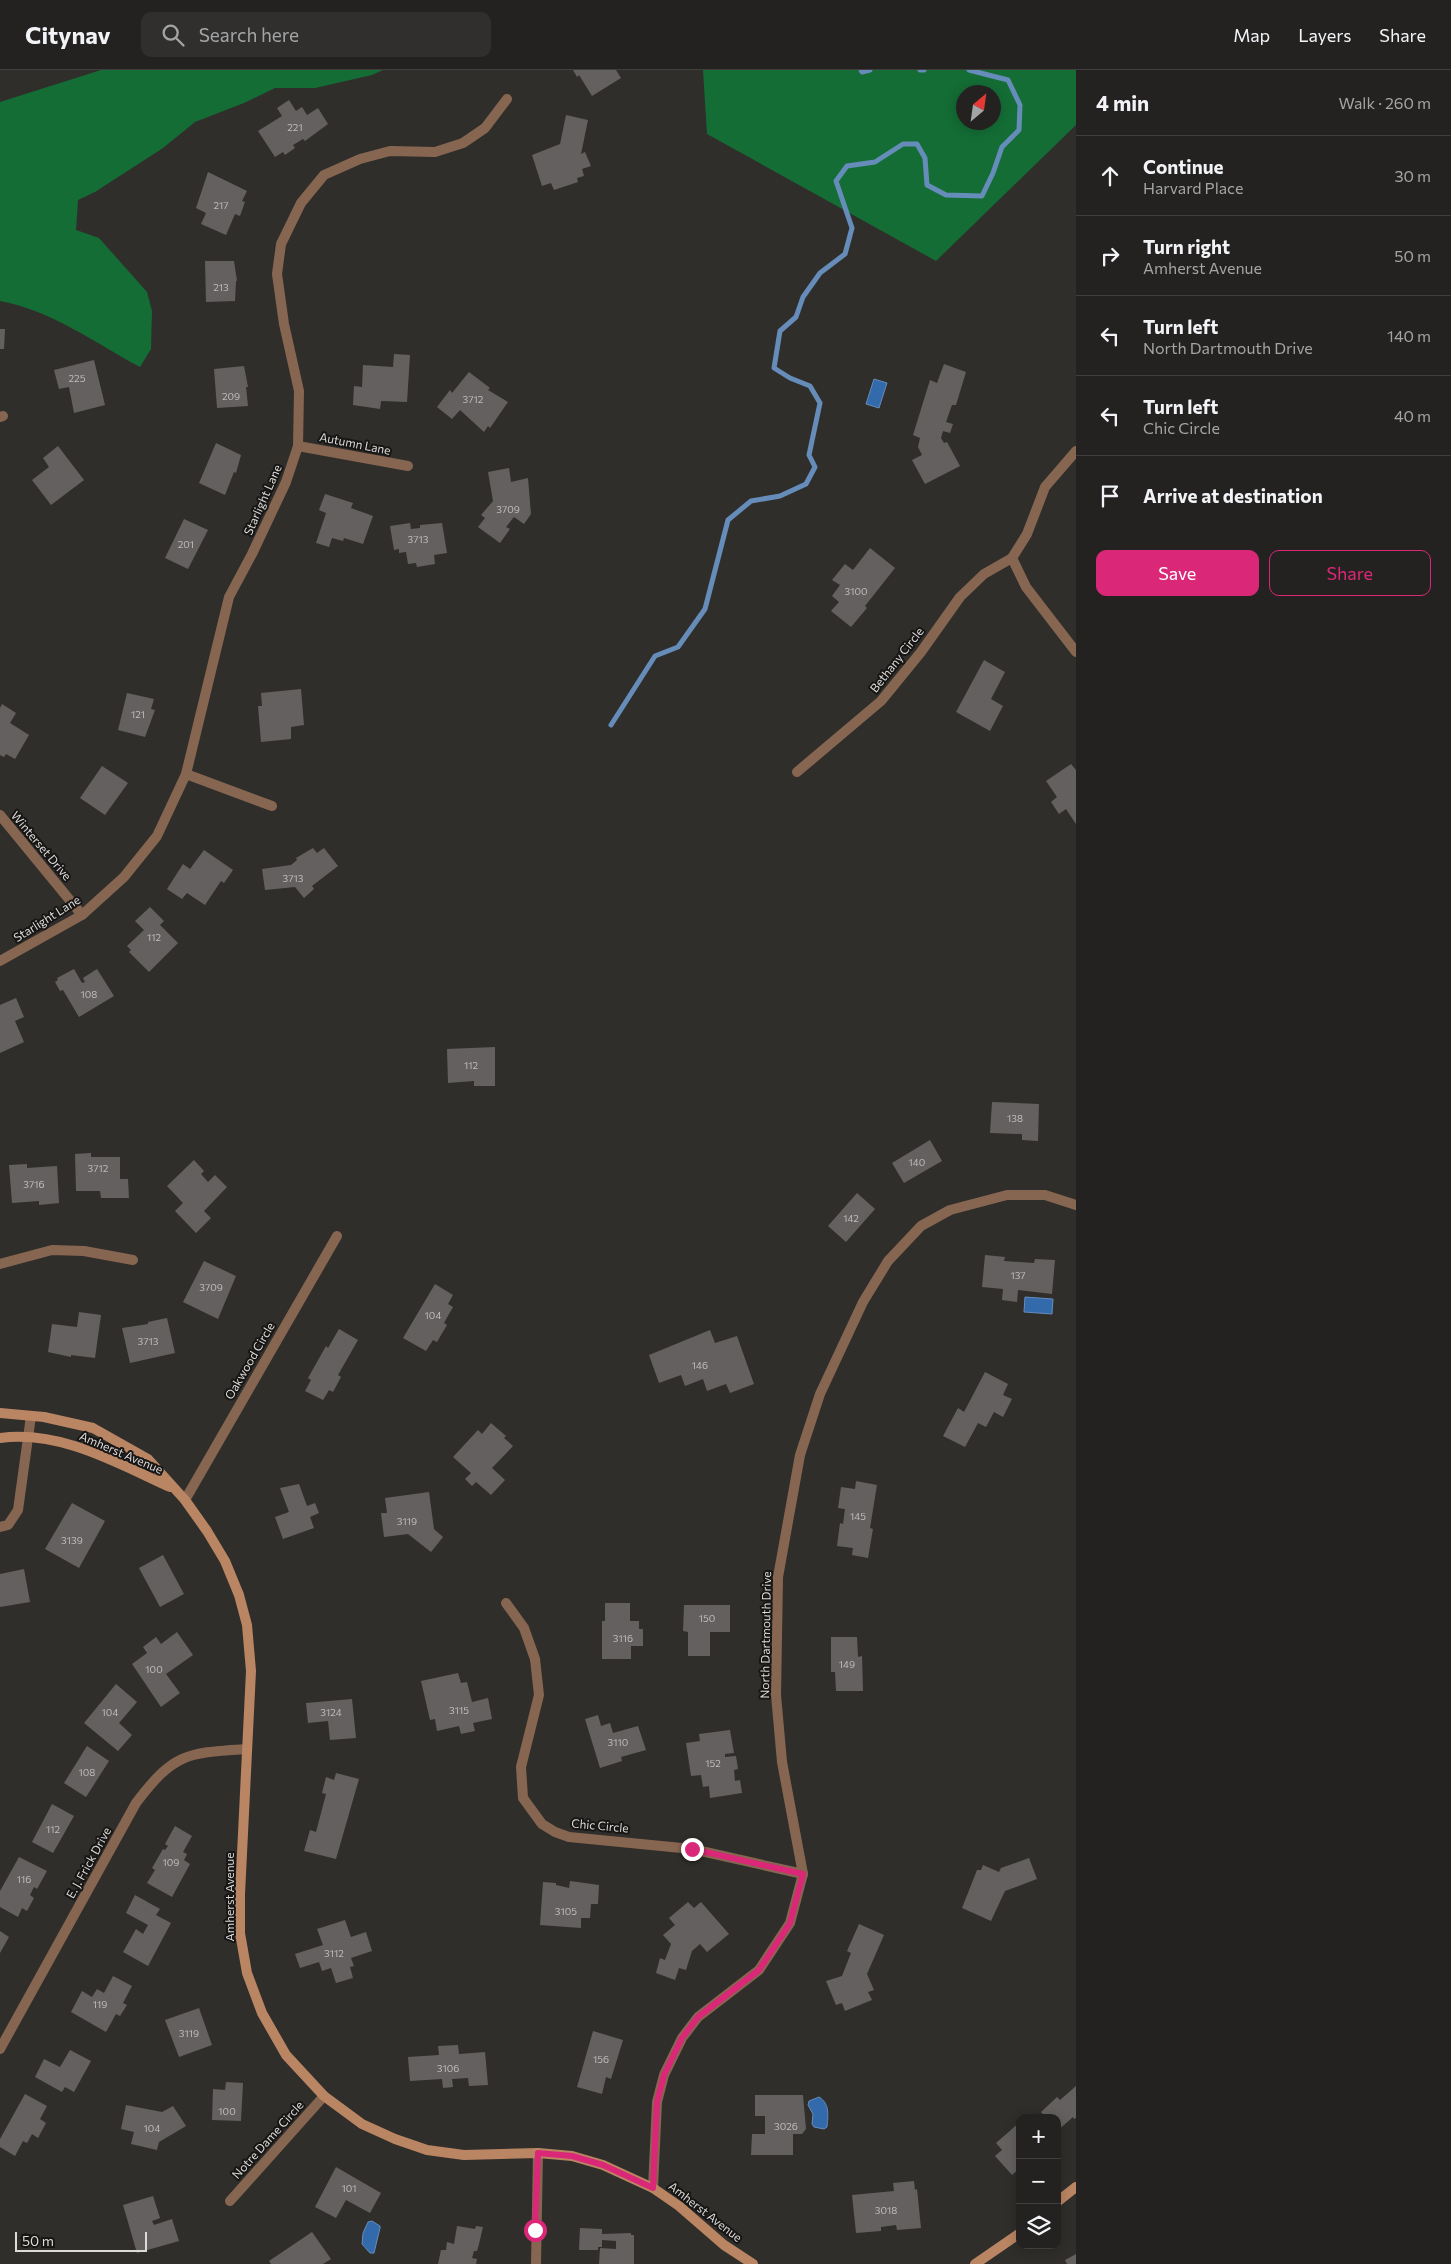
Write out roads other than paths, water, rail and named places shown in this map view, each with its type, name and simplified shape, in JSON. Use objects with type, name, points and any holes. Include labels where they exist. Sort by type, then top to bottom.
[{"type":"street","name":"Starlight Lane","points":[[0,962],[82,915],[124,877],[156,836],[186,774],[229,597],[252,554],[286,482],[298,446],[299,391],[284,324],[277,274],[281,244],[300,203],[324,175],[360,159],[390,151],[436,152],[463,143],[485,128],[506,99]]},
{"type":"street","name":"Autumn Lane","points":[[298,446],[408,466]]},
{"type":"street","points":[[1076,451],[1045,487],[1027,534],[1012,558],[1026,587],[1076,652]]},
{"type":"street","name":"Bethany Circle","points":[[797,772],[881,701],[921,652],[960,596],[984,574],[1012,558]]},
{"type":"street","points":[[186,774],[272,806]]},
{"type":"street","name":"Winterset Drive","points":[[0,816],[82,915]]},
{"type":"street","name":"North Dartmouth Drive","points":[[653,2188],[657,2102],[664,2075],[671,2060],[682,2038],[698,2017],[759,1970],[790,1923],[803,1874],[782,1762],[776,1695],[778,1577],[800,1454],[820,1394],[863,1302],[888,1261],[921,1226],[950,1210],[1007,1195],[1045,1196],[1076,1205]]},
{"type":"street","name":"Oakwood Circle","points":[[185,1500],[337,1236]]},
{"type":"street","points":[[0,1264],[52,1250],[84,1252],[133,1260]]},
{"type":"street","name":"Amherst Avenue","points":[[0,1413],[31,1416],[93,1428],[148,1459],[185,1500],[225,1561],[239,1595],[247,1625],[251,1671],[246,1749],[240,1933],[247,1973],[262,2013],[286,2055],[324,2096],[362,2124],[395,2139],[427,2150],[464,2154],[538,2153],[572,2156],[603,2165],[653,2188],[678,2206],[724,2245],[753,2264]]},
{"type":"street","points":[[0,1526],[8,1525],[18,1510],[31,1416]]},
{"type":"street","name":"Amherst Avenue","points":[[0,1438],[51,1440],[88,1449],[173,1488]]},
{"type":"street","name":"Chic Circle","points":[[506,1603],[524,1628],[535,1659],[539,1696],[522,1767],[523,1798],[542,1824],[555,1832],[569,1837],[692,1849],[803,1874]]},
{"type":"street","name":"E. J. Frick Drive","points":[[0,2049],[136,1803],[154,1779],[176,1761],[200,1752],[246,1749]]},
{"type":"street","name":"Notre Dame Circle","points":[[230,2201],[324,2096]]},
{"type":"street","points":[[536,2264],[538,2153]]},
{"type":"street","points":[[1061,2199],[1076,2187]]},
{"type":"street","points":[[975,2264],[1016,2236]]},
{"type":"water","points":[[874,379],[887,383],[879,408],[866,404]]},
{"type":"water","points":[[1025,1297],[1053,1299],[1052,1314],[1024,1312]]},
{"type":"water","points":[[819,2097],[823,2100],[828,2110],[827,2127],[824,2129],[814,2127],[812,2124],[813,2114],[808,2105],[809,2101]]},
{"type":"water","points":[[372,2221],[380,2226],[380,2228],[374,2253],[370,2253],[362,2244],[363,2233],[368,2222]]},
{"type":"waterway","points":[[861,70],[862,72],[870,70]]},
{"type":"waterway","points":[[611,725],[655,656],[678,647],[705,609],[728,520],[751,501],[780,496],[806,484],[815,467],[809,455],[820,403],[810,386],[790,378],[774,368],[780,331],[796,317],[803,297],[820,273],[845,254],[852,228],[836,181],[847,166],[875,162],[903,144],[917,144],[925,158],[927,185],[946,195],[982,196],[1002,147],[1019,130],[1020,105],[1008,80],[969,70]]}]
